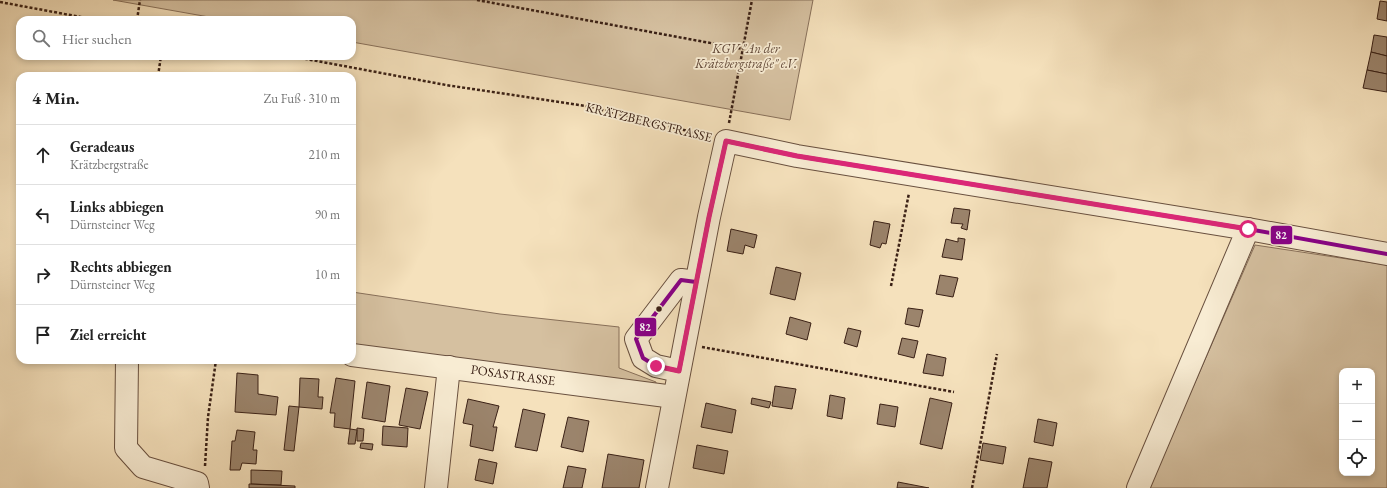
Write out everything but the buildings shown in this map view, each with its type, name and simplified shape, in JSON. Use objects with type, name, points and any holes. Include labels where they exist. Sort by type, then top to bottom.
[{"type":"street","name":"KRÄTZBERGSTRASSE","points":[[726,141],[797,156],[1248,229],[1387,254]]},
{"type":"street","points":[[657,488],[696,282],[726,141]]},
{"type":"street","points":[[1138,488],[1248,229]]},
{"type":"street","points":[[679,371],[656,366],[643,358],[636,339],[681,280],[696,282]]},
{"type":"street","name":"POSASTRASSE","points":[[356,355],[674,397]]},
{"type":"street","points":[[127,364],[126,448],[143,467],[197,483],[201,480]]},
{"type":"street","points":[[436,488],[449,367]]},
{"type":"path","points":[[138,16],[140,0]]},
{"type":"path","points":[[477,0],[743,49]]},
{"type":"path","points":[[726,141],[752,0]]},
{"type":"path","points":[[0,2],[75,16]]},
{"type":"path","points":[[159,72],[160,60]]},
{"type":"path","name":"KRÄTZBERGSTRASSE","points":[[312,60],[446,85],[586,106],[726,141]]},
{"type":"path","points":[[891,286],[912,175]]},
{"type":"path","points":[[685,343],[954,392]]},
{"type":"path","points":[[972,488],[997,354]]},
{"type":"path","points":[[201,480],[215,364]]},
{"type":"green space","name":"KGV \"An der Krätzbergstraße\" e.V.","points":[[113,0],[813,0],[790,120],[356,43],[356,16],[203,16]]},
{"type":"green space","points":[[1255,245],[1387,265],[1387,488],[1149,488]]},
{"type":"green space","points":[[356,293],[500,314],[619,327],[619,368],[656,382],[655,390],[356,346]]},
{"type":"transit line","name":"82","points":[[726,141],[797,156],[1248,229],[1387,254]]},
{"type":"transit line","name":"82","points":[[679,371],[709,217],[726,141]]},
{"type":"transit line","name":"82","points":[[679,371],[656,366],[643,358],[636,339],[681,280],[696,282]]},
{"type":"route","points":[[656,366],[679,371],[709,217],[726,141],[797,156],[1248,229]]}]
